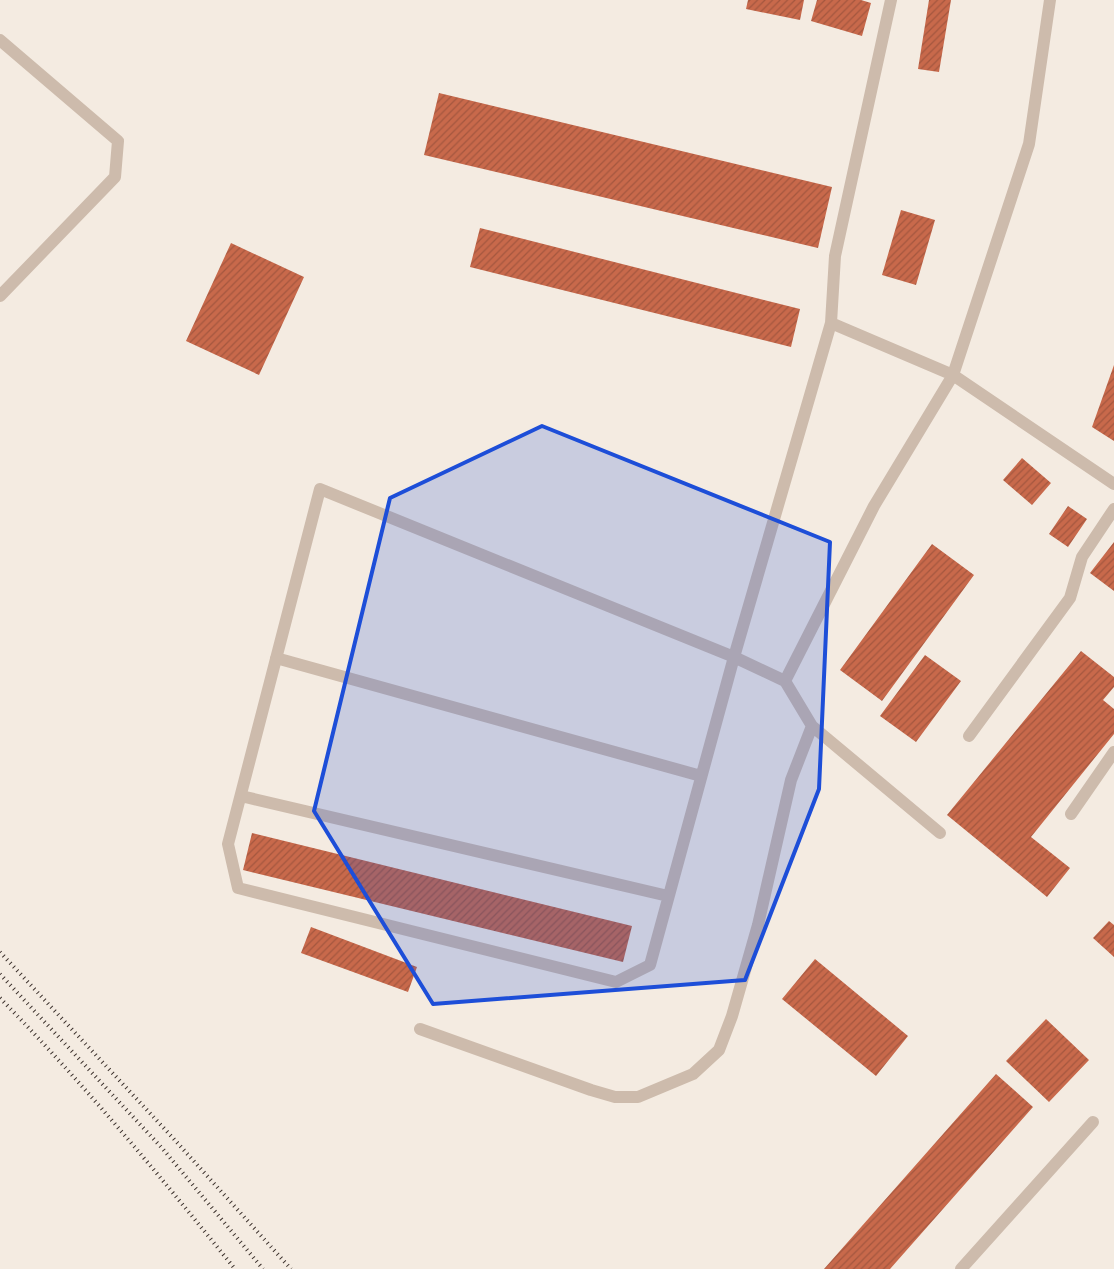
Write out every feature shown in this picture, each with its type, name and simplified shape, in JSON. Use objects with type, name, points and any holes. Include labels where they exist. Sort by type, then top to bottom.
[{"type":"lane","points":[[891,0],[835,256],[831,322],[734,657],[650,965],[616,982],[238,888],[228,844],[320,489],[734,657],[785,680],[812,726],[940,833]]},
{"type":"lane","points":[[785,680],[874,506],[953,375],[1029,144],[1050,0]]},
{"type":"lane","points":[[0,40],[118,141],[115,177],[0,296]]},
{"type":"lane","points":[[831,322],[953,375],[1114,484]]},
{"type":"lane","points":[[969,736],[1070,598],[1082,557],[1114,509]]},
{"type":"lane","points":[[276,658],[701,776]]},
{"type":"lane","points":[[420,1030],[614,1097],[638,1097],[693,1074],[718,1050],[732,1016],[758,925],[791,780],[812,726]]},
{"type":"lane","points":[[1071,814],[1114,752]]},
{"type":"lane","points":[[240,796],[668,896]]},
{"type":"lane","points":[[962,1269],[1093,1122]]},
{"type":"highlighted area","points":[[542,426],[830,542],[819,789],[745,980],[433,1004],[314,811],[390,498]]},
{"type":"building","points":[[748,0],[804,0],[800,20],[746,9]]},
{"type":"building","points":[[817,0],[861,0],[871,3],[862,36],[811,21]]},
{"type":"building","points":[[929,0],[951,0],[939,72],[918,69]]},
{"type":"building","points":[[439,93],[832,187],[818,248],[424,155]]},
{"type":"building","points":[[901,210],[935,220],[916,285],[882,275]]},
{"type":"building","points":[[480,228],[800,309],[791,347],[470,267]]},
{"type":"building","points":[[231,243],[304,277],[259,375],[186,341]]},
{"type":"building","points":[[1114,365],[1114,441],[1092,427]]},
{"type":"building","points":[[1022,458],[1051,483],[1032,505],[1003,480]]},
{"type":"building","points":[[1068,506],[1087,519],[1068,547],[1049,534]]},
{"type":"building","points":[[1114,542],[1114,591],[1090,573]]},
{"type":"building","points":[[932,544],[974,575],[882,701],[840,670]]},
{"type":"building","points":[[1081,651],[1114,677],[1114,687],[1103,700],[1114,709],[1114,734],[1031,837],[1070,868],[1047,897],[947,815]]},
{"type":"building","points":[[925,655],[961,681],[916,742],[880,716]]},
{"type":"building","points":[[252,833],[632,926],[623,962],[243,870]]},
{"type":"building","points":[[1109,921],[1114,925],[1114,957],[1093,938]]},
{"type":"building","points":[[311,927],[417,967],[408,992],[301,953]]},
{"type":"building","points":[[815,959],[908,1036],[876,1076],[782,999]]},
{"type":"building","points":[[1046,1019],[1089,1060],[1049,1102],[1006,1061]]},
{"type":"building","points":[[996,1074],[1033,1107],[890,1269],[824,1269]]},
{"type":"railway","points":[[0,952],[173,1138],[291,1269]]},
{"type":"railway","points":[[0,974],[162,1148],[263,1269]]},
{"type":"railway","points":[[0,998],[121,1131],[235,1269]]}]
